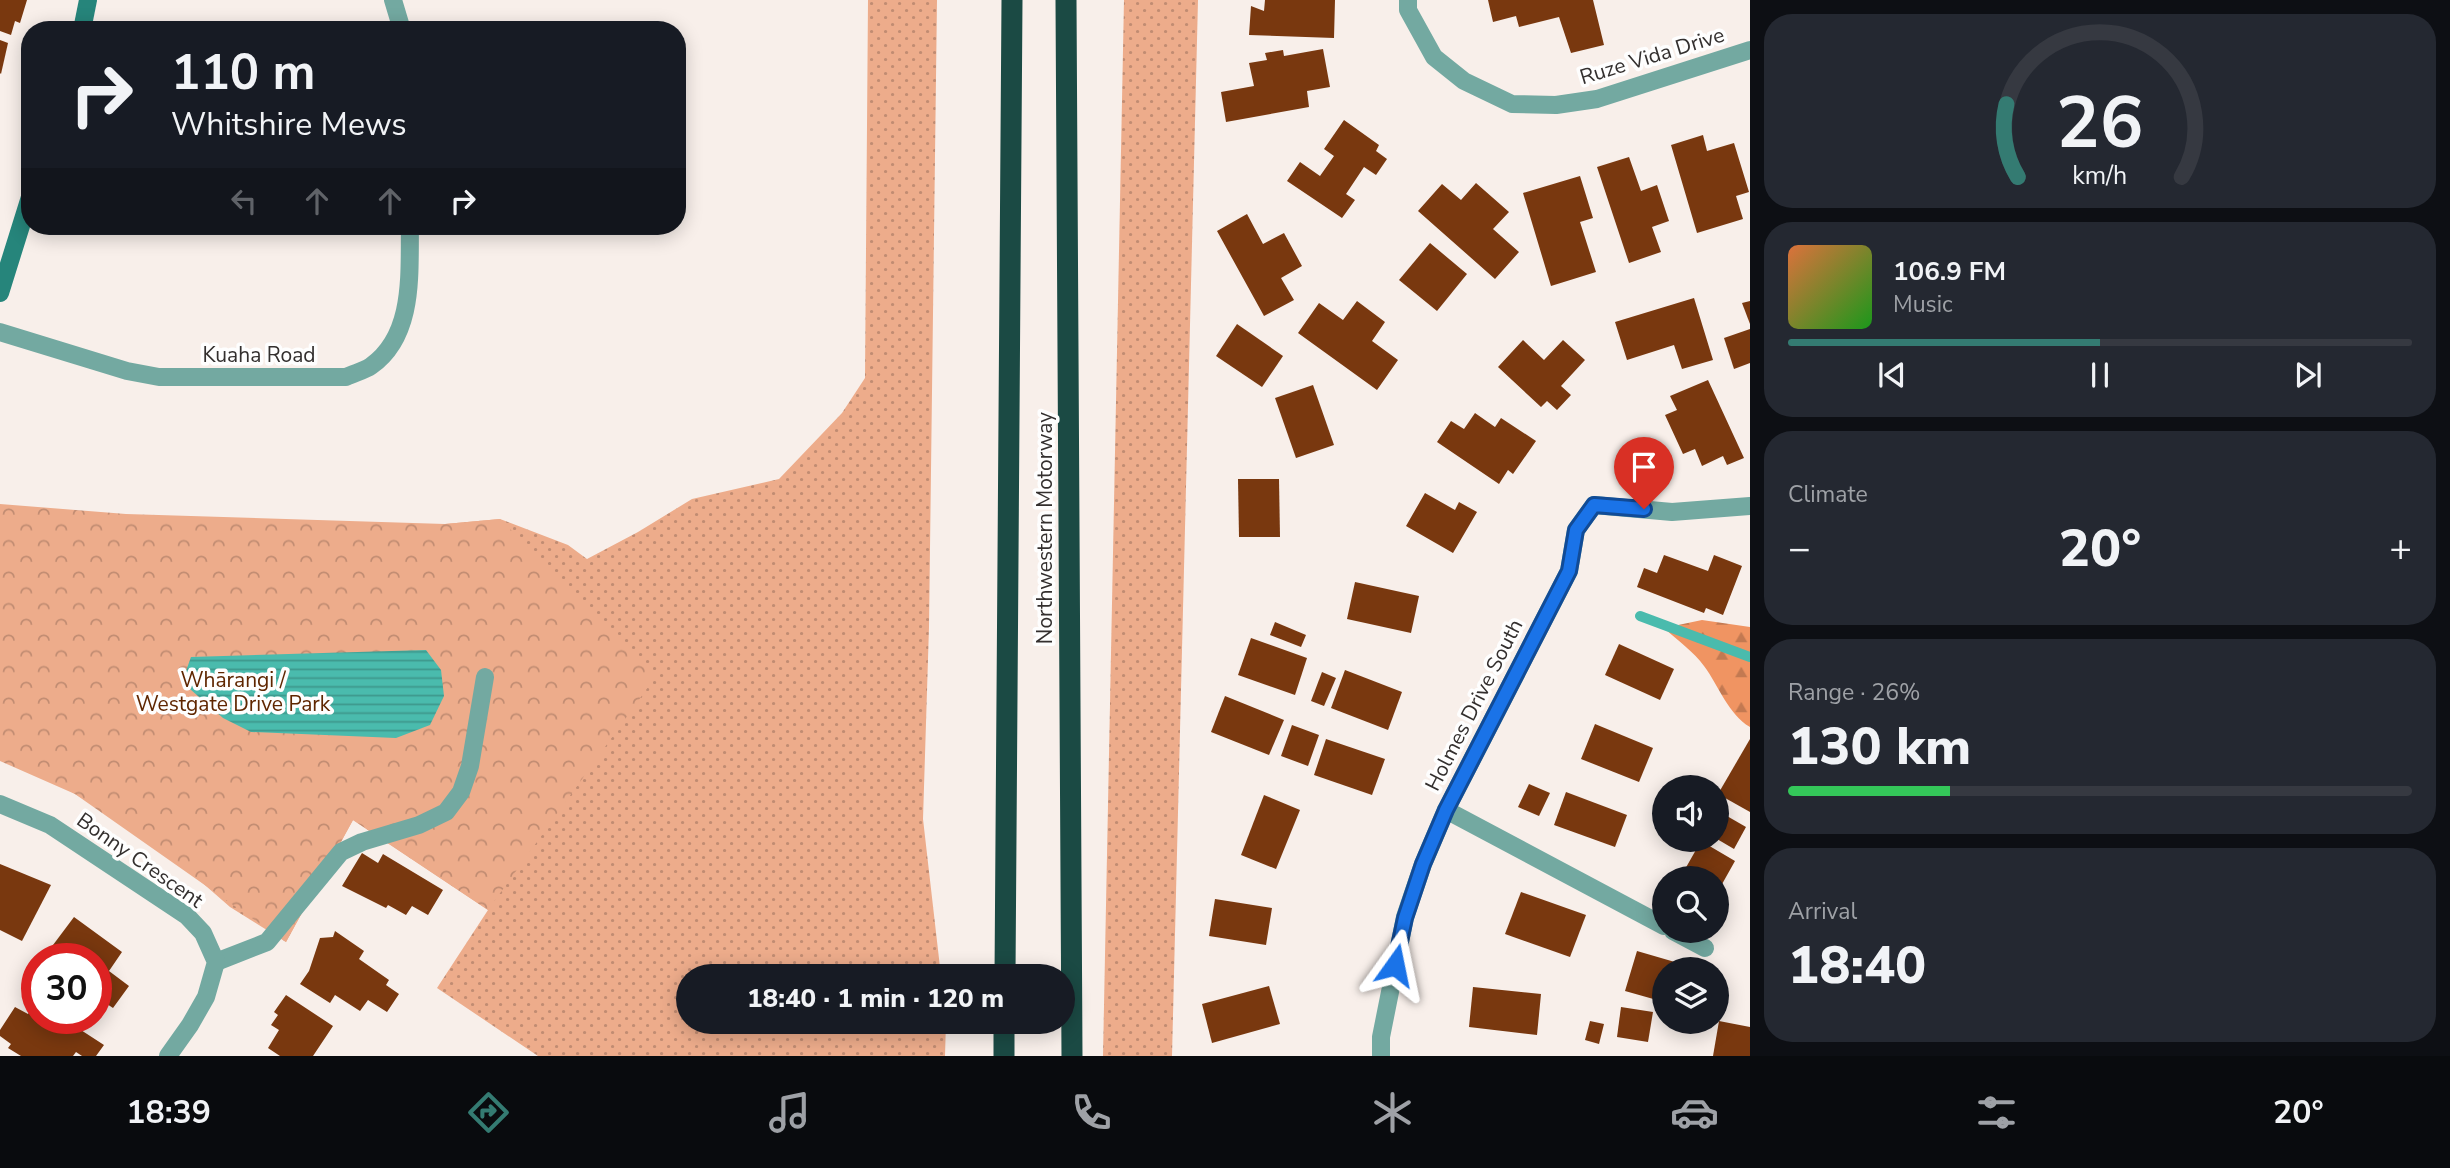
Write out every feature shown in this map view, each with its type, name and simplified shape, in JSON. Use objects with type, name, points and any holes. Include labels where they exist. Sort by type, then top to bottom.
[{"type":"highway","name":"Northwestern Motorway","points":[[1005,964],[1012,0]]},
{"type":"highway","name":"Northwestern Motorway","points":[[1066,0],[1072,1056]]},
{"type":"highway","points":[[1004,1034],[1004,1056]]},
{"type":"main road","points":[[84,21],[88,0]]},
{"type":"main road","points":[[0,293],[21,226]]},
{"type":"street","points":[[393,0],[399,21]]},
{"type":"street","name":"Ruze Vida Drive","points":[[1408,0],[1408,10],[1434,57],[1464,81],[1512,104],[1556,105],[1597,99],[1750,50]]},
{"type":"street","name":"Kuaha Road","points":[[0,332],[127,371],[159,377],[346,377],[369,367],[386,353],[397,335],[409,286],[410,235]]},
{"type":"street","name":"Holmes Drive South","points":[[1381,1056],[1381,1037],[1405,918],[1423,864],[1446,810],[1569,571],[1576,530],[1594,505],[1672,512],[1750,506]]},
{"type":"street","points":[[168,1056],[206,997],[216,962],[267,942],[341,852],[362,842],[419,825],[446,812],[461,792],[470,766],[485,677]]},
{"type":"street","name":"Bonny Crescent","points":[[0,804],[50,825],[187,916],[203,933],[216,962]]},
{"type":"street","points":[[1446,810],[1652,920]]},
{"type":"street","points":[[1696,943],[1705,948]]},
{"type":"green space","points":[[868,0],[937,0],[929,627],[923,819],[940,964],[676,964],[676,1034],[946,1034],[945,1056],[538,1056],[437,988],[488,910],[353,820],[286,942],[230,907],[159,845],[29,766],[445,524],[500,519],[568,545],[587,559],[692,499],[779,479],[842,413],[865,378]]},
{"type":"green space","points":[[1124,0],[1198,0],[1172,1056],[1103,1056]]},
{"type":"green space","name":"Whārangi / Westgate Drive Park","points":[[0,504],[126,514],[445,524],[500,519],[656,676],[488,910],[353,820],[286,942],[75,794],[0,761]]},
{"type":"green space","points":[[1702,620],[1750,627],[1750,727],[1736,715],[1700,661],[1664,628]]},
{"type":"water","points":[[426,650],[441,670],[444,696],[430,725],[396,738],[251,732],[223,718],[182,682],[191,657]]},
{"type":"building","points":[[0,0],[27,0],[20,23],[15,21],[11,35],[0,31]]},
{"type":"building","points":[[1265,0],[1335,0],[1334,38],[1249,35],[1251,6],[1264,11]]},
{"type":"building","points":[[1488,0],[1593,0],[1604,45],[1571,53],[1559,17],[1519,27],[1516,16],[1493,22]]},
{"type":"building","points":[[0,40],[8,43],[1,74],[0,73]]},
{"type":"building","points":[[1323,49],[1330,87],[1307,91],[1309,107],[1226,122],[1221,92],[1254,86],[1249,63],[1267,60],[1265,53],[1283,50],[1284,56]]},
{"type":"building","points":[[1344,120],[1379,145],[1376,151],[1387,159],[1376,175],[1364,167],[1346,194],[1355,200],[1342,218],[1287,181],[1300,162],[1320,176],[1334,156],[1324,149]]},
{"type":"building","points":[[1703,135],[1707,151],[1734,143],[1749,192],[1736,196],[1743,219],[1697,233],[1671,145]]},
{"type":"building","points":[[1629,157],[1641,191],[1657,185],[1669,221],[1652,227],[1661,252],[1629,263],[1597,167]]},
{"type":"building","points":[[1580,176],[1593,218],[1580,222],[1596,272],[1551,286],[1523,193]]},
{"type":"building","points":[[1476,183],[1509,212],[1493,229],[1519,252],[1495,279],[1418,211],[1442,184],[1461,200]]},
{"type":"building","points":[[1247,214],[1263,244],[1284,233],[1302,266],[1281,278],[1294,300],[1264,316],[1217,231]]},
{"type":"building","points":[[1430,243],[1467,274],[1437,311],[1399,280]]},
{"type":"building","points":[[1694,298],[1713,360],[1682,369],[1674,345],[1627,360],[1615,322]]},
{"type":"building","points":[[1357,301],[1385,322],[1372,341],[1398,360],[1377,390],[1298,333],[1319,303],[1343,320]]},
{"type":"building","points":[[1750,301],[1750,324],[1742,303]]},
{"type":"building","points":[[1237,324],[1283,356],[1262,387],[1216,356]]},
{"type":"building","points":[[1750,329],[1750,363],[1734,369],[1724,338]]},
{"type":"building","points":[[1523,340],[1544,360],[1563,340],[1585,360],[1561,386],[1571,395],[1557,410],[1547,401],[1541,407],[1498,367]]},
{"type":"building","points":[[1708,380],[1744,458],[1727,465],[1723,456],[1702,466],[1695,449],[1683,454],[1665,415],[1677,410],[1670,396]]},
{"type":"building","points":[[1313,385],[1334,445],[1296,458],[1275,398]]},
{"type":"building","points":[[1475,413],[1495,427],[1501,418],[1536,441],[1513,474],[1508,470],[1499,484],[1437,442],[1451,421],[1464,429]]},
{"type":"building","points":[[1238,479],[1279,479],[1280,537],[1239,537]]},
{"type":"building","points":[[1425,493],[1455,510],[1459,502],[1477,512],[1453,553],[1406,526]]},
{"type":"building","points":[[1664,555],[1708,571],[1714,555],[1742,566],[1723,615],[1706,608],[1704,613],[1637,587],[1644,568],[1657,573]]},
{"type":"building","points":[[1355,582],[1419,596],[1411,633],[1347,619]]},
{"type":"building","points":[[1275,622],[1306,635],[1301,647],[1270,635]]},
{"type":"building","points":[[1251,638],[1307,658],[1295,695],[1238,675]]},
{"type":"building","points":[[1619,644],[1674,669],[1660,700],[1605,675]]},
{"type":"building","points":[[1345,670],[1402,692],[1388,730],[1331,708]]},
{"type":"building","points":[[1322,672],[1336,678],[1324,706],[1311,701]]},
{"type":"building","points":[[1225,696],[1284,720],[1269,755],[1211,732]]},
{"type":"building","points":[[1595,724],[1653,748],[1639,782],[1581,759]]},
{"type":"building","points":[[1292,725],[1319,735],[1308,766],[1281,756]]},
{"type":"building","points":[[1326,739],[1385,759],[1372,795],[1314,775]]},
{"type":"building","points":[[1750,739],[1750,812],[1729,800],[1729,775]]},
{"type":"building","points":[[1529,784],[1550,793],[1539,816],[1518,807]]},
{"type":"building","points":[[1566,792],[1627,815],[1615,847],[1554,825]]},
{"type":"building","points":[[1264,795],[1300,810],[1276,869],[1241,855]]},
{"type":"building","points":[[1729,817],[1746,827],[1734,849],[1729,846]]},
{"type":"building","points":[[1695,852],[1720,852],[1735,861],[1729,872],[1729,866],[1687,866]]},
{"type":"building","points":[[362,853],[378,863],[383,854],[443,890],[428,915],[412,906],[406,915],[342,886]]},
{"type":"building","points":[[0,864],[51,885],[22,941],[0,930]]},
{"type":"building","points":[[1521,892],[1586,915],[1570,957],[1505,934]]},
{"type":"building","points":[[1215,899],[1272,908],[1266,945],[1209,936]]},
{"type":"building","points":[[74,917],[110,943],[54,943]]},
{"type":"building","points":[[335,931],[364,951],[359,959],[389,980],[386,985],[399,994],[387,1012],[368,1000],[360,1011],[335,995],[330,1003],[300,984],[309,971],[320,938],[333,937]]},
{"type":"building","points":[[112,945],[122,952],[112,967]]},
{"type":"building","points":[[1637,951],[1658,957],[1652,957],[1652,999],[1625,991]]},
{"type":"building","points":[[112,973],[129,986],[112,1007]]},
{"type":"building","points":[[1269,986],[1280,1024],[1212,1043],[1202,1004]]},
{"type":"building","points":[[1473,987],[1541,994],[1537,1035],[1469,1027]]},
{"type":"building","points":[[286,995],[333,1026],[313,1056],[280,1056],[268,1048],[279,1030],[271,1025],[278,1015],[274,1012]]},
{"type":"building","points":[[15,1007],[21,1010],[21,1034],[87,1034],[104,1045],[96,1056],[82,1056],[76,1052],[73,1056],[21,1056],[8,1048],[11,1044],[0,1036],[0,1030]]},
{"type":"building","points":[[1621,1007],[1652,1012],[1648,1042],[1617,1037]]},
{"type":"building","points":[[1590,1021],[1604,1024],[1599,1044],[1585,1040]]},
{"type":"building","points":[[1729,1023],[1750,1027],[1750,1056],[1713,1056],[1717,1034],[1729,1034]]},
{"type":"waterway","points":[[1640,616],[1750,657]]},
{"type":"route","points":[[1395,965],[1405,918],[1423,864],[1446,810],[1569,571],[1576,530],[1594,505],[1644,509]]}]
